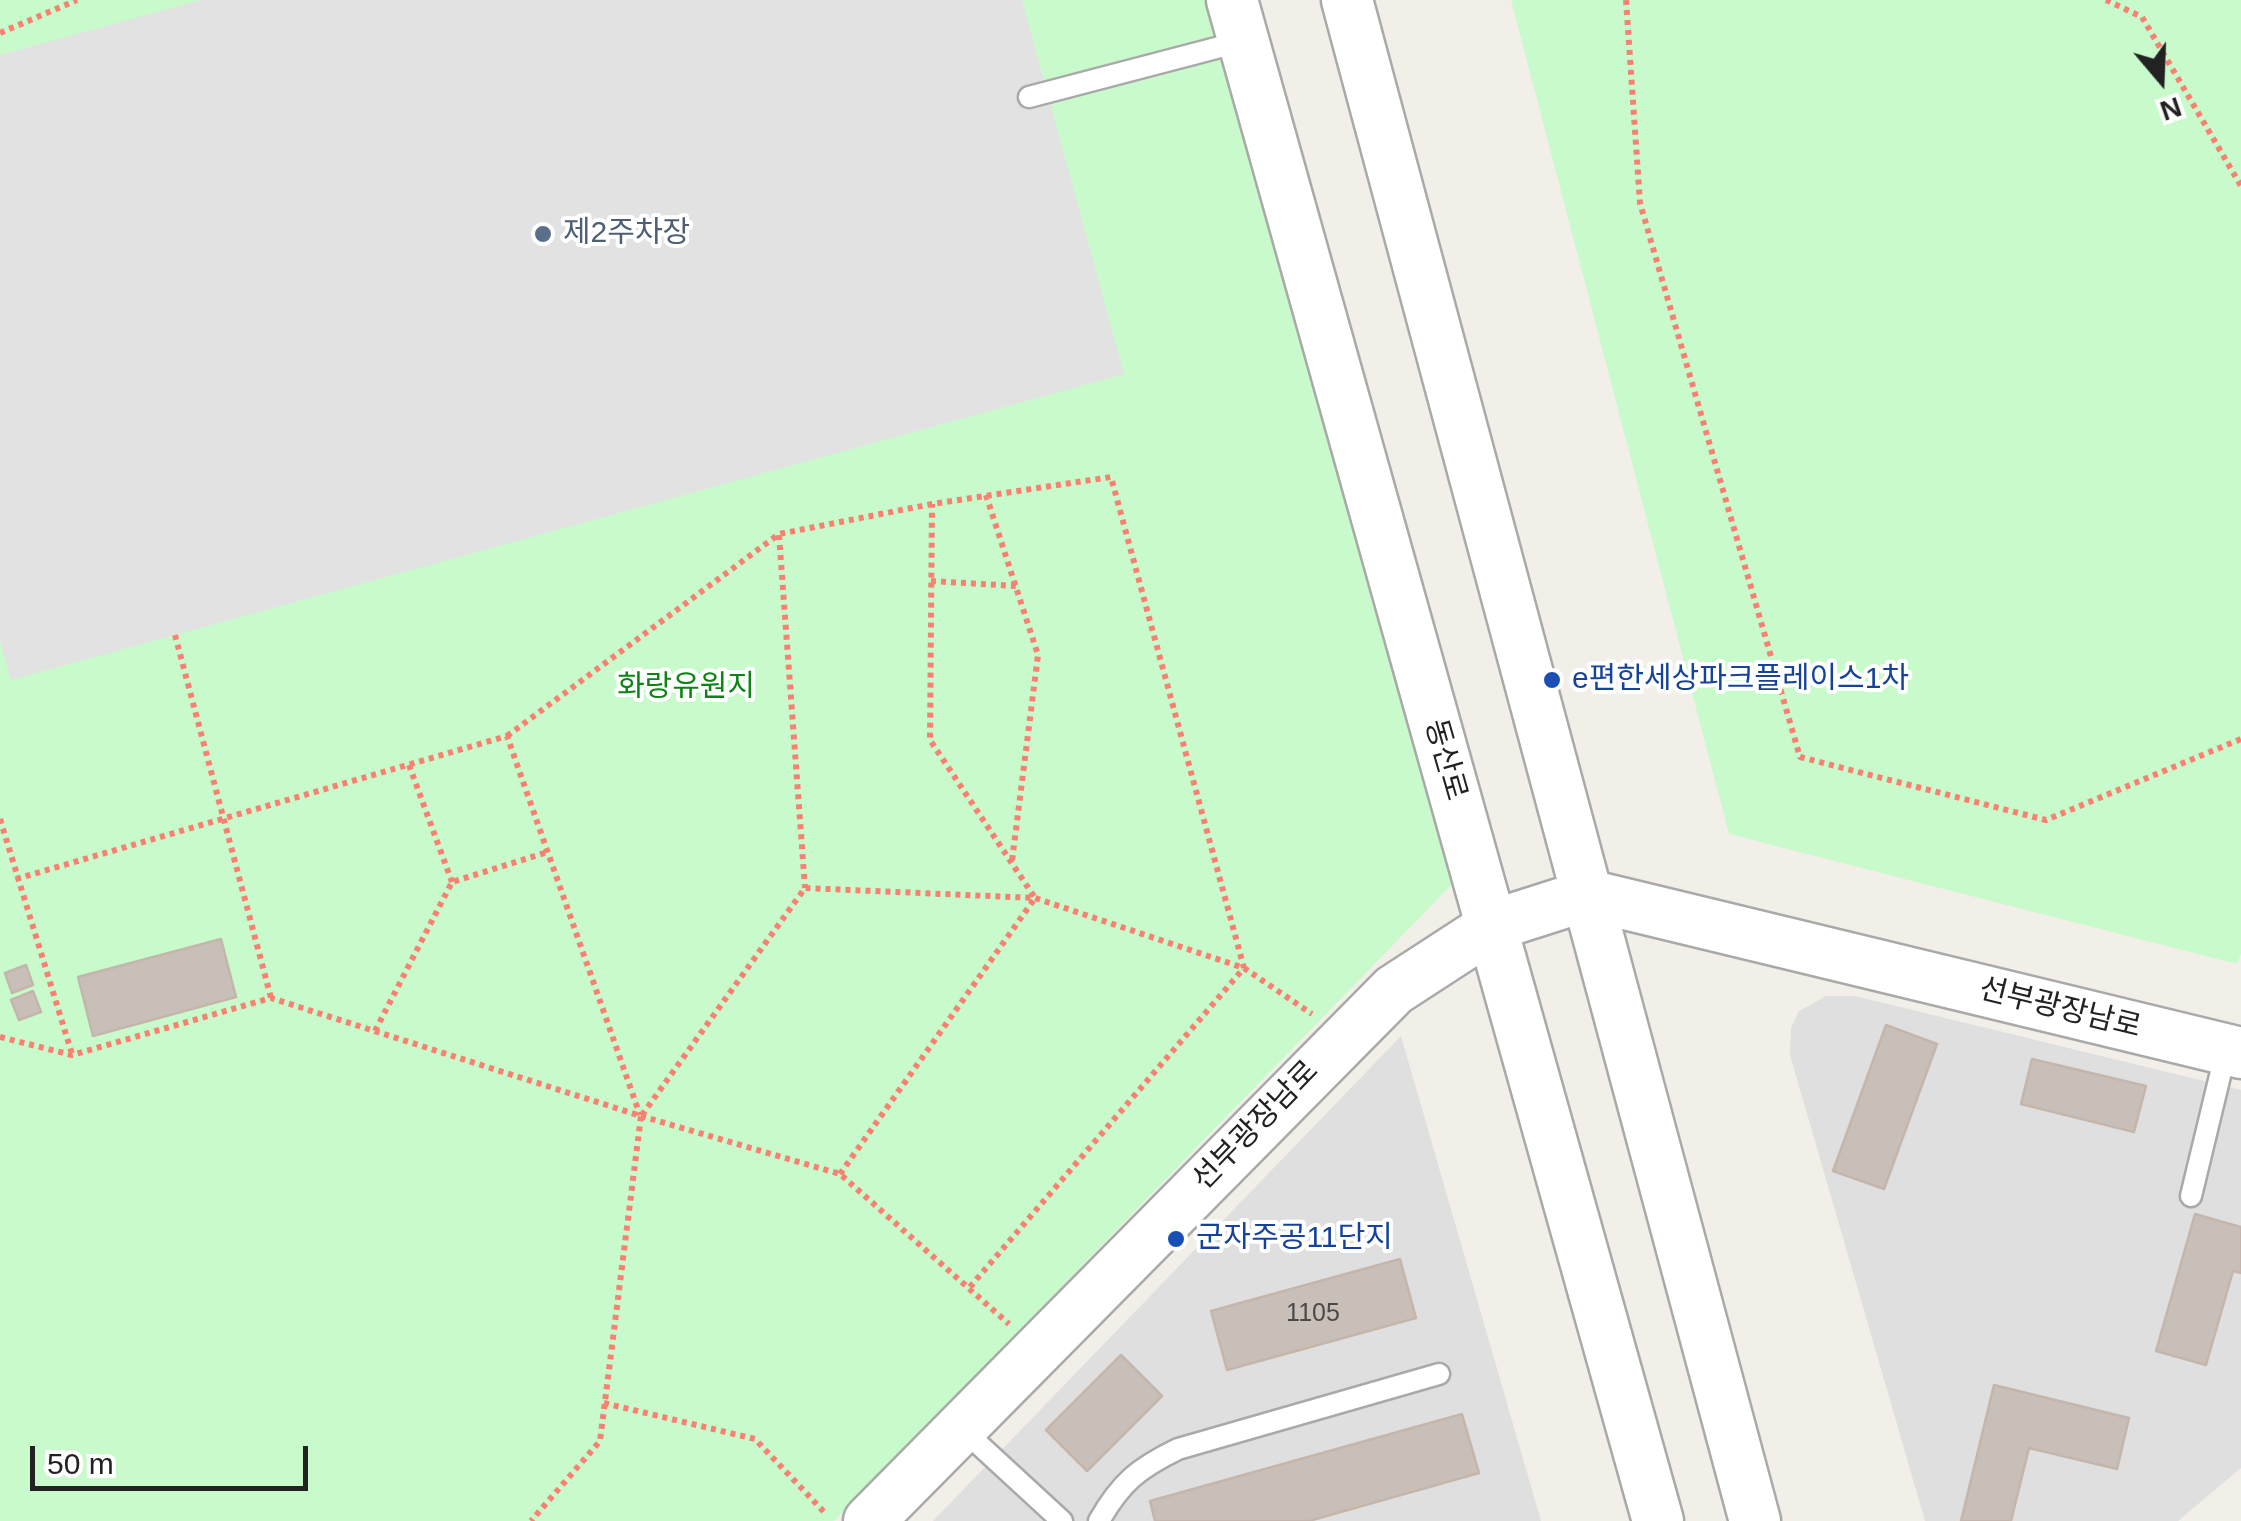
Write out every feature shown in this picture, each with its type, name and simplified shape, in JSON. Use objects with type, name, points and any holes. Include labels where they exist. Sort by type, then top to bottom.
[{"type":"street","points":[[1347,0],[1755,1521]]},
{"type":"street","name":"동산로","points":[[1238,21],[1494,924],[1658,1521]]},
{"type":"street","name":"선부광장남로","points":[[869,1521],[1345,1036],[1394,990],[1494,924],[1588,895],[2234,1051]]},
{"type":"lane","points":[[1029,97],[1238,21]]},
{"type":"lane","points":[[2191,1196],[2234,1051]]},
{"type":"lane","points":[[1098,1521],[1112,1498],[1140,1467],[1178,1449],[1439,1374]]},
{"type":"lane","points":[[962,1428],[1062,1521]]},
{"type":"path","points":[[0,33],[77,0]]},
{"type":"path","points":[[1626,0],[1640,204],[1800,757],[2046,820],[2241,739]]},
{"type":"path","points":[[2106,0],[2142,17],[2241,186]]},
{"type":"path","points":[[16,879],[507,736],[779,534],[932,504],[1110,477],[1244,968]]},
{"type":"path","points":[[986,496],[1038,655],[1012,862]]},
{"type":"path","points":[[932,504],[930,740],[1035,898]]},
{"type":"path","points":[[641,1116],[805,888],[779,534]]},
{"type":"path","points":[[931,581],[1016,586]]},
{"type":"path","points":[[175,635],[272,998]]},
{"type":"path","points":[[507,736],[641,1116],[600,1441],[531,1521]]},
{"type":"path","points":[[409,765],[452,882]]},
{"type":"path","points":[[0,819],[72,1055]]},
{"type":"path","points":[[376,1031],[452,882],[548,852]]},
{"type":"path","points":[[805,888],[1035,898],[1244,968],[1345,1036]]},
{"type":"path","points":[[840,1174],[1035,898]]},
{"type":"path","points":[[969,1288],[1244,968]]},
{"type":"path","points":[[0,1037],[72,1055],[272,998],[641,1116],[840,1174],[1038,1350]]},
{"type":"path","points":[[604,1403],[755,1439],[832,1521]]},
{"type":"shaded area","name":"제2주차장","points":[[201,0],[1022,0],[1124,374],[11,680],[0,641],[0,55]]},
{"type":"shaded area","points":[[1826,996],[1855,996],[2241,1090],[2241,1468],[2178,1521],[1925,1521],[1790,1055],[1791,1028],[1799,1011]]},
{"type":"shaded area","name":"군자주공11단지","points":[[1401,1036],[1541,1521],[933,1521]]},
{"type":"green space","name":"화랑유원지","points":[[0,0],[1213,0],[1459,877],[834,1521],[0,1521]]},
{"type":"green space","points":[[1511,0],[2241,0],[2241,954],[2237,964],[1729,834]]},
{"type":"building","points":[[221,939],[236,997],[93,1036],[78,977]]},
{"type":"building","points":[[26,965],[33,985],[12,993],[5,973]]},
{"type":"building","points":[[33,991],[41,1012],[19,1020],[11,1000]]},
{"type":"building","points":[[1886,1025],[1937,1044],[1884,1189],[1833,1171]]},
{"type":"building","points":[[2032,1059],[2146,1086],[2134,1132],[2021,1104]]},
{"type":"building","points":[[2195,1214],[2241,1227],[2241,1273],[2233,1271],[2206,1365],[2156,1351]]},
{"type":"building","points":[[1400,1259],[1416,1318],[1227,1370],[1211,1311]]},
{"type":"building","points":[[1121,1355],[1162,1396],[1087,1471],[1046,1430]]},
{"type":"building","points":[[1994,1385],[2129,1418],[2117,1469],[2029,1448],[2011,1521],[1961,1521]]},
{"type":"building","points":[[1462,1414],[1479,1473],[1309,1521],[1155,1521],[1150,1501]]},
{"type":"place","name":"제2주차장","points":[[543,234]]},
{"type":"place","name":"e편한세상파크플레이스1차","points":[[1552,680]]},
{"type":"place","name":"군자주공11단지","points":[[1176,1239]]}]
